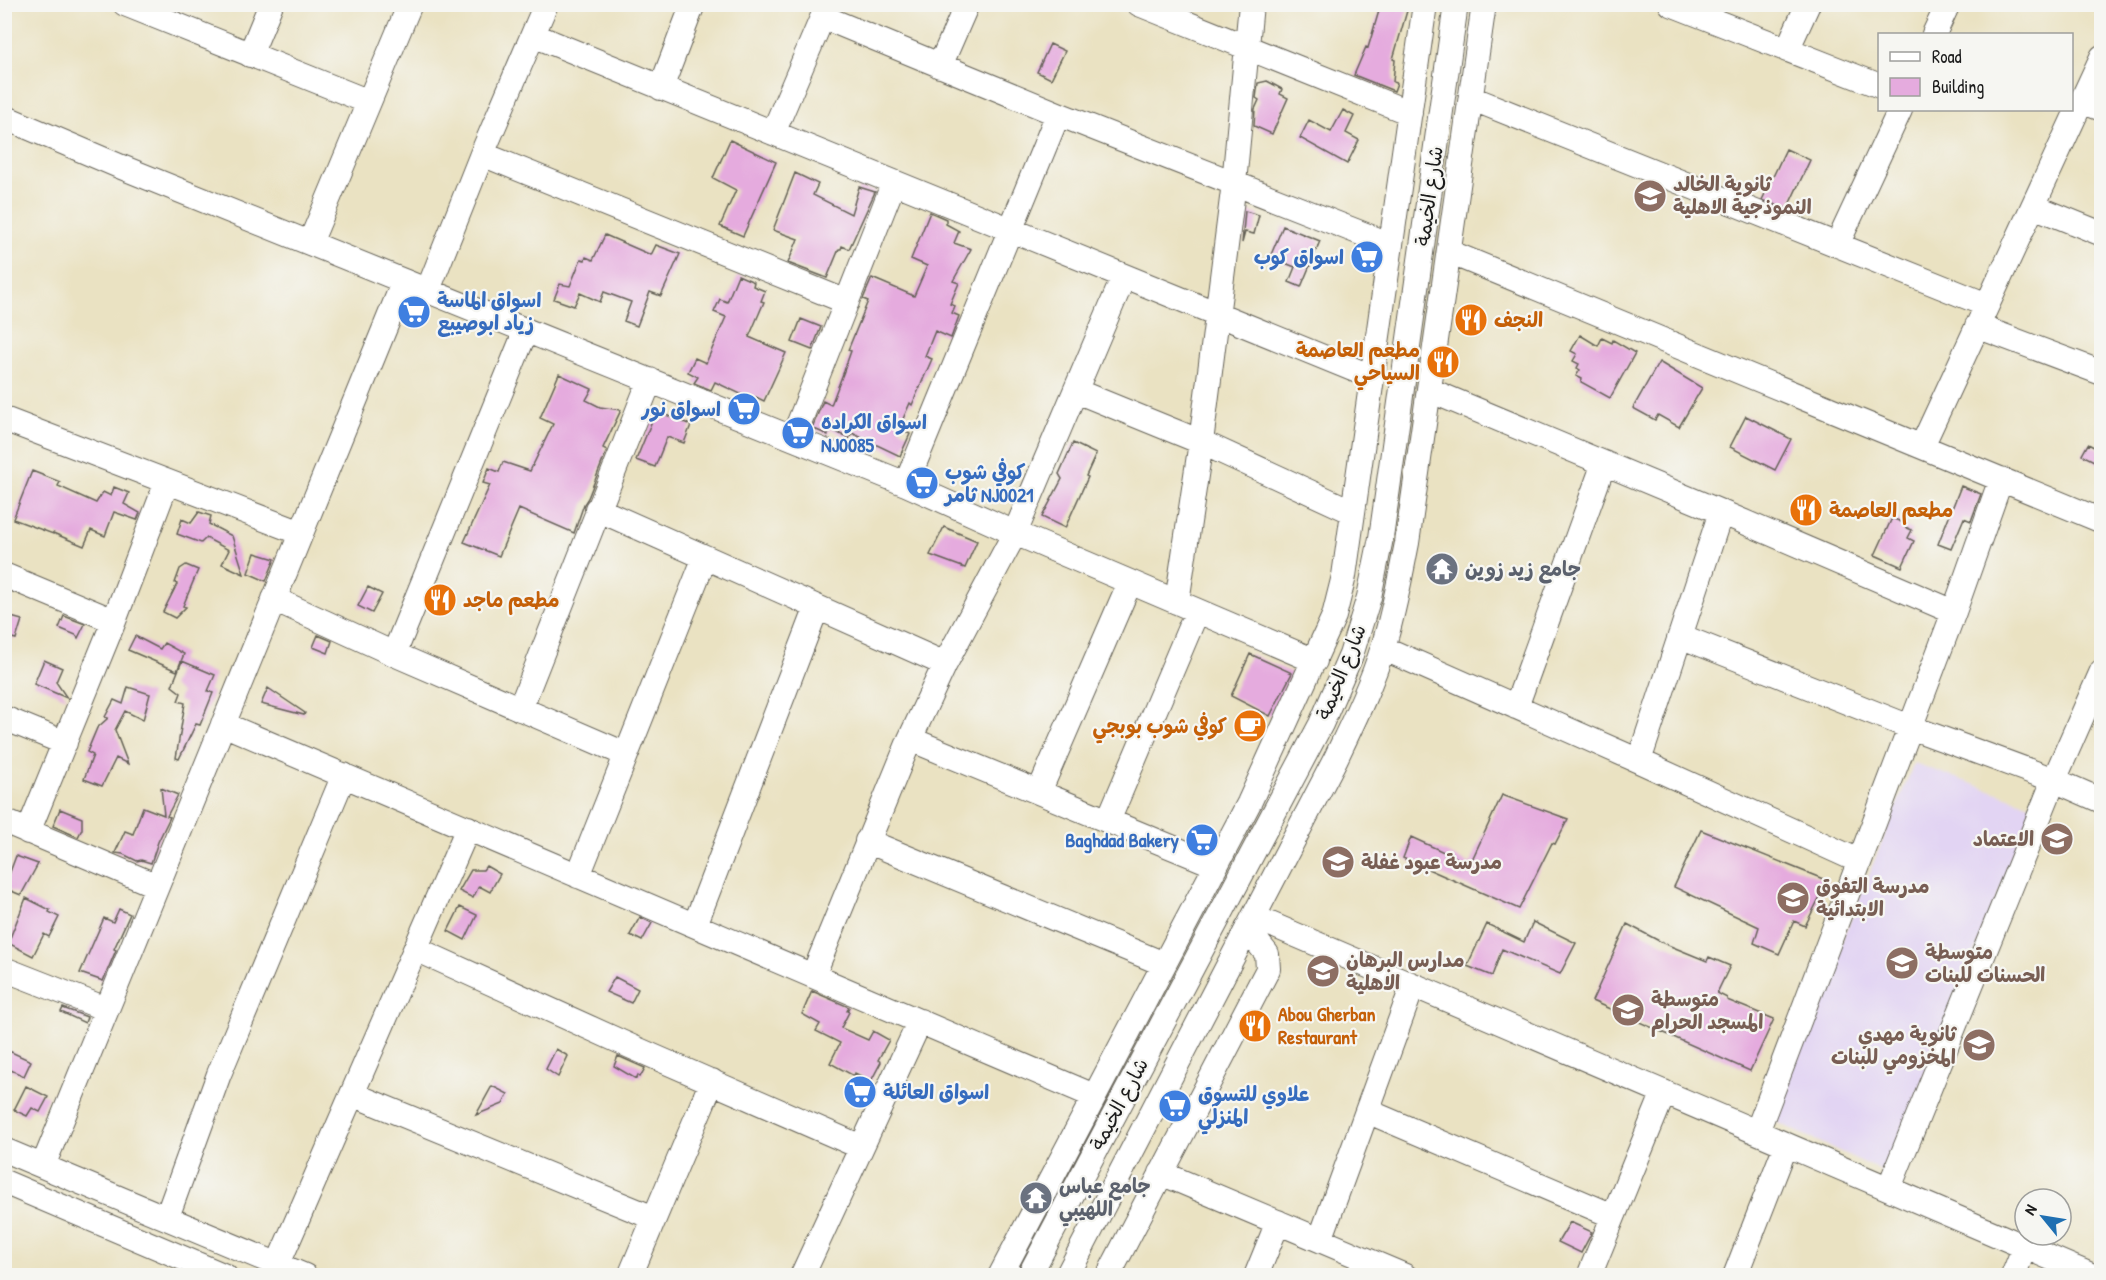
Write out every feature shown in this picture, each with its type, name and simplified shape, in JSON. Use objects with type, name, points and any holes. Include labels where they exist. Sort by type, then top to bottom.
[{"type":"street","points":[[250,55],[271,4]]},
{"type":"street","points":[[310,243],[410,4]]},
{"type":"street","points":[[428,291],[482,154],[546,4]]},
{"type":"street","points":[[661,88],[693,4]]},
{"type":"street","points":[[940,66],[967,4]]},
{"type":"street","points":[[1139,4],[1410,113]]},
{"type":"street","points":[[1108,821],[1187,607],[1202,442],[1234,183],[1251,4]]},
{"type":"street","points":[[1000,1275],[1249,803],[1334,616],[1344,576],[1425,4]]},
{"type":"street","name":"شارع الخيمة","points":[[1029,1275],[1321,724],[1351,655],[1369,597],[1381,538],[1456,4]]},
{"type":"street","name":"شارع الخيمة","points":[[1073,1265],[1345,740],[1363,702],[1383,648],[1395,605],[1407,543],[1484,4]]},
{"type":"street","points":[[1671,4],[1878,85]]},
{"type":"street","points":[[1787,50],[1808,4]]},
{"type":"street","points":[[1934,33],[1948,4]]},
{"type":"street","points":[[128,5],[369,102]]},
{"type":"street","points":[[772,133],[826,10],[940,66],[1391,245]]},
{"type":"street","points":[[534,35],[1372,377]]},
{"type":"street","points":[[1922,446],[2033,206],[2091,105],[2102,57]]},
{"type":"street","points":[[1471,98],[1837,245],[2102,373]]},
{"type":"street","points":[[1837,245],[1900,111]]},
{"type":"street","points":[[906,484],[1058,114]]},
{"type":"street","points":[[4,117],[130,171],[906,484],[1315,661]]},
{"type":"street","points":[[482,154],[847,302]]},
{"type":"street","points":[[793,438],[894,182]]},
{"type":"street","points":[[2033,206],[2102,234]]},
{"type":"street","points":[[1449,252],[2102,520]]},
{"type":"street","points":[[813,976],[910,739],[945,664],[1015,533],[1124,276]]},
{"type":"street","points":[[42,1166],[404,281]]},
{"type":"street","points":[[394,654],[526,330]]},
{"type":"street","points":[[520,709],[597,509],[650,380]]},
{"type":"street","points":[[1429,390],[1954,612]]},
{"type":"street","points":[[1076,391],[1202,442],[1353,512]]},
{"type":"street","points":[[4,419],[301,532]]},
{"type":"street","points":[[1516,707],[1604,463]]},
{"type":"street","points":[[1757,1132],[1954,612],[2001,479]]},
{"type":"street","points":[[28,832],[114,621],[167,482]]},
{"type":"street","points":[[597,509],[945,664]]},
{"type":"street","points":[[1639,761],[1721,512]]},
{"type":"street","points":[[578,876],[705,557]]},
{"type":"street","points":[[4,575],[114,621]]},
{"type":"street","points":[[1040,792],[1130,582]]},
{"type":"street","points":[[274,599],[394,654],[625,754]]},
{"type":"street","points":[[695,925],[817,607]]},
{"type":"street","points":[[1680,636],[1910,727],[2054,780],[2102,801]]},
{"type":"street","points":[[1383,648],[1859,861]]},
{"type":"street","points":[[1889,1188],[2054,780],[2102,671]]},
{"type":"street","points":[[4,718],[64,743]]},
{"type":"street","points":[[223,724],[1094,1096]]},
{"type":"street","points":[[910,739],[1215,865]]},
{"type":"street","points":[[167,1217],[219,1074],[344,775]]},
{"type":"street","points":[[1249,803],[1272,816]]},
{"type":"street","points":[[4,821],[157,886]]},
{"type":"street","points":[[278,1264],[468,828]]},
{"type":"street","points":[[867,841],[1164,964]]},
{"type":"street","points":[[1250,923],[1413,985],[2013,1241]]},
{"type":"street","points":[[1073,1265],[1109,1273],[1268,969],[1267,954],[1250,923]]},
{"type":"street","points":[[1202,948],[1201,966],[1204,975],[1213,980],[1223,977]]},
{"type":"street","points":[[416,949],[861,1147]]},
{"type":"street","points":[[4,969],[106,1009]]},
{"type":"street","points":[[1320,1240],[1413,985]]},
{"type":"street","points":[[802,1275],[920,1021]]},
{"type":"street","points":[[1135,1075],[1150,1067],[1160,1066],[1167,1074],[1167,1084]]},
{"type":"street","points":[[630,1275],[712,1081]]},
{"type":"street","points":[[1589,1275],[1665,1092]]},
{"type":"street","points":[[352,1094],[654,1218]]},
{"type":"street","points":[[1367,1111],[1613,1216]]},
{"type":"street","points":[[1735,1275],[1786,1145]]},
{"type":"street","points":[[4,1150],[305,1275]]},
{"type":"street","points":[[1161,1173],[1405,1275]]},
{"type":"street","points":[[4,1182],[225,1275]]},
{"type":"street","points":[[1256,1275],[1278,1222]]},
{"type":"street","points":[[2013,1275],[2025,1247]]},
{"type":"street","points":[[2027,1247],[2093,1275]]},
{"type":"shaded area","name":"متوسطة الحسنات للبنات","points":[[1914,763],[2034,806],[1886,1173],[1770,1119]]},
{"type":"building","points":[[1381,4],[1409,4],[1393,59],[1395,60],[1393,82],[1397,83],[1394,91],[1354,75],[1366,47],[1368,48]]},
{"type":"building","points":[[1050,44],[1065,51],[1051,79],[1037,72]]},
{"type":"building","points":[[1267,81],[1282,89],[1280,94],[1288,98],[1272,134],[1254,126],[1255,109],[1259,100],[1256,98],[1258,83]]},
{"type":"building","points":[[1343,110],[1354,116],[1346,133],[1359,140],[1347,164],[1300,138],[1309,120],[1331,132]]},
{"type":"building","points":[[730,140],[776,162],[743,236],[720,226],[736,190],[713,178]]},
{"type":"building","points":[[1786,149],[1810,160],[1787,209],[1762,200]]},
{"type":"building","points":[[795,173],[818,184],[813,195],[851,214],[859,187],[875,192],[849,249],[842,246],[839,249],[827,278],[788,263],[798,239],[773,230]]},
{"type":"building","points":[[1245,211],[1259,215],[1254,234],[1245,232],[1242,243]]},
{"type":"building","points":[[930,212],[946,219],[946,224],[959,231],[954,243],[971,249],[953,281],[959,283],[950,304],[955,306],[952,313],[959,316],[951,338],[935,331],[925,356],[932,359],[912,405],[910,403],[899,428],[910,434],[900,456],[852,433],[849,439],[831,429],[828,435],[812,428],[823,401],[831,405],[851,351],[848,350],[868,301],[863,299],[872,278],[914,296],[927,266],[911,259]]},
{"type":"building","points":[[1283,226],[1320,241],[1301,287],[1289,282],[1295,267],[1270,257]]},
{"type":"building","points":[[605,235],[651,255],[656,245],[680,254],[661,296],[650,292],[637,326],[624,321],[631,302],[604,292],[600,302],[580,293],[574,306],[554,299],[560,284],[570,286],[581,259],[585,260],[586,257],[593,260]]},
{"type":"building","points":[[738,275],[754,282],[753,286],[765,291],[761,301],[764,302],[749,337],[786,353],[764,401],[756,397],[752,406],[740,401],[743,395],[715,382],[711,390],[694,383],[698,377],[688,372],[695,358],[706,363],[726,317],[714,312],[720,299],[727,302]]},
{"type":"building","points":[[801,319],[821,327],[812,350],[792,342]]},
{"type":"building","points":[[1580,335],[1598,346],[1602,338],[1612,343],[1613,340],[1635,353],[1610,398],[1581,382],[1582,379],[1576,376],[1580,370],[1577,368],[1579,364],[1573,361],[1577,354],[1571,351]]},
{"type":"building","points":[[1659,362],[1702,388],[1679,427],[1658,415],[1655,420],[1633,408]]},
{"type":"building","points":[[559,374],[592,389],[586,400],[600,407],[621,410],[603,448],[607,450],[574,533],[519,509],[499,556],[464,542],[490,485],[483,483],[489,468],[499,472],[503,462],[530,471],[553,424],[540,418]]},
{"type":"building","points":[[656,411],[691,425],[684,443],[667,437],[655,467],[636,460]]},
{"type":"building","points":[[1746,416],[1791,439],[1775,470],[1730,447]]},
{"type":"building","points":[[1073,443],[1096,454],[1065,528],[1042,517],[1062,479],[1059,474]]},
{"type":"building","points":[[2088,444],[2102,451],[2102,465],[2082,455]]},
{"type":"building","points":[[32,471],[60,482],[58,486],[96,503],[103,492],[111,496],[114,487],[129,493],[124,504],[140,513],[137,520],[114,512],[105,536],[91,530],[84,546],[13,519]]},
{"type":"building","points":[[1961,486],[1981,494],[1971,521],[1964,518],[1951,549],[1938,544]]},
{"type":"building","points":[[199,512],[211,516],[209,524],[232,536],[244,574],[222,564],[229,550],[206,538],[201,543],[177,534],[182,519],[191,523]]},
{"type":"building","points":[[1892,518],[1906,524],[1905,527],[1912,530],[1908,538],[1914,541],[1902,567],[1875,555]]},
{"type":"building","points":[[944,527],[977,541],[965,568],[930,555]]},
{"type":"building","points":[[255,553],[275,559],[266,581],[248,573]]},
{"type":"building","points":[[186,565],[198,570],[183,606],[186,607],[175,618],[163,612],[177,584],[175,583],[180,569]]},
{"type":"building","points":[[368,587],[382,594],[372,613],[358,606]]},
{"type":"building","points":[[4,615],[22,620],[16,639],[4,636]]},
{"type":"building","points":[[64,616],[85,624],[78,638],[59,628]]},
{"type":"building","points":[[318,635],[332,641],[328,653],[313,647]]},
{"type":"building","points":[[135,636],[160,649],[164,643],[184,654],[177,671],[128,650]]},
{"type":"building","points":[[1250,654],[1292,673],[1270,716],[1231,696]]},
{"type":"building","points":[[44,660],[62,668],[56,682],[67,698],[34,684]]},
{"type":"building","points":[[182,661],[215,675],[208,691],[213,693],[200,725],[196,724],[179,759],[176,758],[185,703],[178,701],[181,693],[172,686]]},
{"type":"building","points":[[128,687],[150,694],[143,720],[125,711],[115,730],[128,764],[116,758],[102,786],[84,779],[93,755],[87,752],[97,728],[108,718],[105,717],[114,700],[123,704]]},
{"type":"building","points":[[268,688],[305,713],[304,715],[261,704]]},
{"type":"building","points":[[161,788],[178,795],[167,816],[170,817],[151,863],[137,861],[115,853],[125,831],[133,834],[143,807],[164,815]]},
{"type":"building","points":[[1502,795],[1568,819],[1555,844],[1552,843],[1519,909],[1403,858],[1411,837],[1470,864]]},
{"type":"building","points":[[60,809],[82,818],[82,829],[78,837],[53,826]]},
{"type":"building","points":[[1701,830],[1828,881],[1805,926],[1794,921],[1779,954],[1754,943],[1759,927],[1674,887]]},
{"type":"building","points":[[16,856],[38,864],[21,895],[4,888]]},
{"type":"building","points":[[486,866],[500,874],[490,892],[479,886],[473,898],[459,891],[471,870],[483,870]]},
{"type":"building","points":[[26,898],[59,917],[49,937],[44,934],[33,956],[8,943]]},
{"type":"building","points":[[460,907],[477,915],[465,940],[448,931]]},
{"type":"building","points":[[119,909],[130,914],[103,981],[80,973],[104,918],[113,922]]},
{"type":"building","points":[[640,917],[652,923],[642,941],[630,935]]},
{"type":"building","points":[[1533,922],[1576,943],[1560,974],[1502,949],[1492,976],[1467,966],[1487,924],[1524,942]]},
{"type":"building","points":[[1627,924],[1663,943],[1707,961],[1709,957],[1730,966],[1717,993],[1727,1000],[1774,1019],[1750,1071],[1592,1001]]},
{"type":"building","points":[[615,977],[638,989],[631,1003],[606,992]]},
{"type":"building","points":[[812,991],[849,1007],[841,1028],[868,1040],[873,1031],[889,1040],[878,1060],[881,1062],[871,1081],[855,1073],[854,1076],[830,1063],[840,1043],[816,1031],[820,1024],[802,1014]]},
{"type":"building","points":[[63,1008],[87,1017],[85,1023],[61,1012]]},
{"type":"building","points":[[556,1049],[568,1056],[558,1077],[546,1069]]},
{"type":"building","points":[[9,1051],[31,1061],[24,1076],[4,1067]]},
{"type":"building","points":[[618,1056],[645,1068],[640,1077],[638,1075],[636,1079],[614,1066]]},
{"type":"building","points":[[26,1086],[48,1097],[40,1112],[32,1108],[27,1116],[14,1110]]},
{"type":"building","points":[[492,1086],[508,1094],[503,1104],[476,1115]]},
{"type":"building","points":[[1570,1222],[1592,1232],[1581,1253],[1558,1242]]},
{"type":"place","name":"ثانوية الخالد النموذجية الاهلية","points":[[1650,196]]},
{"type":"place","name":"اسواق كوب","points":[[1367,257]]},
{"type":"place","name":"اسواق الماسة زياد ابوصيبع","points":[[414,312]]},
{"type":"place","name":"النجف","points":[[1471,320]]},
{"type":"place","name":"مطعم العاصمة السياحي","points":[[1443,362]]},
{"type":"place","name":"اسواق نور","points":[[744,409]]},
{"type":"place","name":"اسواق الكراده NJ0085","points":[[798,433]]},
{"type":"place","name":"كوفي شوب ثامر NJ0021","points":[[922,483]]},
{"type":"place","name":"مطعم العاصمة","points":[[1806,510]]},
{"type":"place","name":"جامع زيد زوين","points":[[1442,569]]},
{"type":"place","name":"مطعم ماجد","points":[[440,600]]},
{"type":"place","name":"كوفي شوب بوبجي","points":[[1250,726]]},
{"type":"place","name":"الاعتماد","points":[[2057,839]]},
{"type":"place","name":"Baghdad Bakery","points":[[1202,840]]},
{"type":"place","name":"مدرسة عبود غفلة","points":[[1338,862]]},
{"type":"place","name":"مدرسة التفوق الابتدائية","points":[[1793,898]]},
{"type":"place","name":"متوسطة الحسنات للبنات","points":[[1902,963]]},
{"type":"place","name":"مدارس البرهان الاهلية","points":[[1323,971]]},
{"type":"place","name":"متوسطة المسجد الحرام","points":[[1628,1010]]},
{"type":"place","name":"Abou Gherban Restaurant","points":[[1255,1026]]},
{"type":"place","name":"ثانوية مهدي المخزومي للبنات","points":[[1979,1045]]},
{"type":"place","name":"اسواق العائلة","points":[[860,1092]]},
{"type":"place","name":"علاوي للتسوق المنزلي","points":[[1175,1106]]},
{"type":"place","name":"جامع عباس اللهيبي","points":[[1036,1198]]}]
